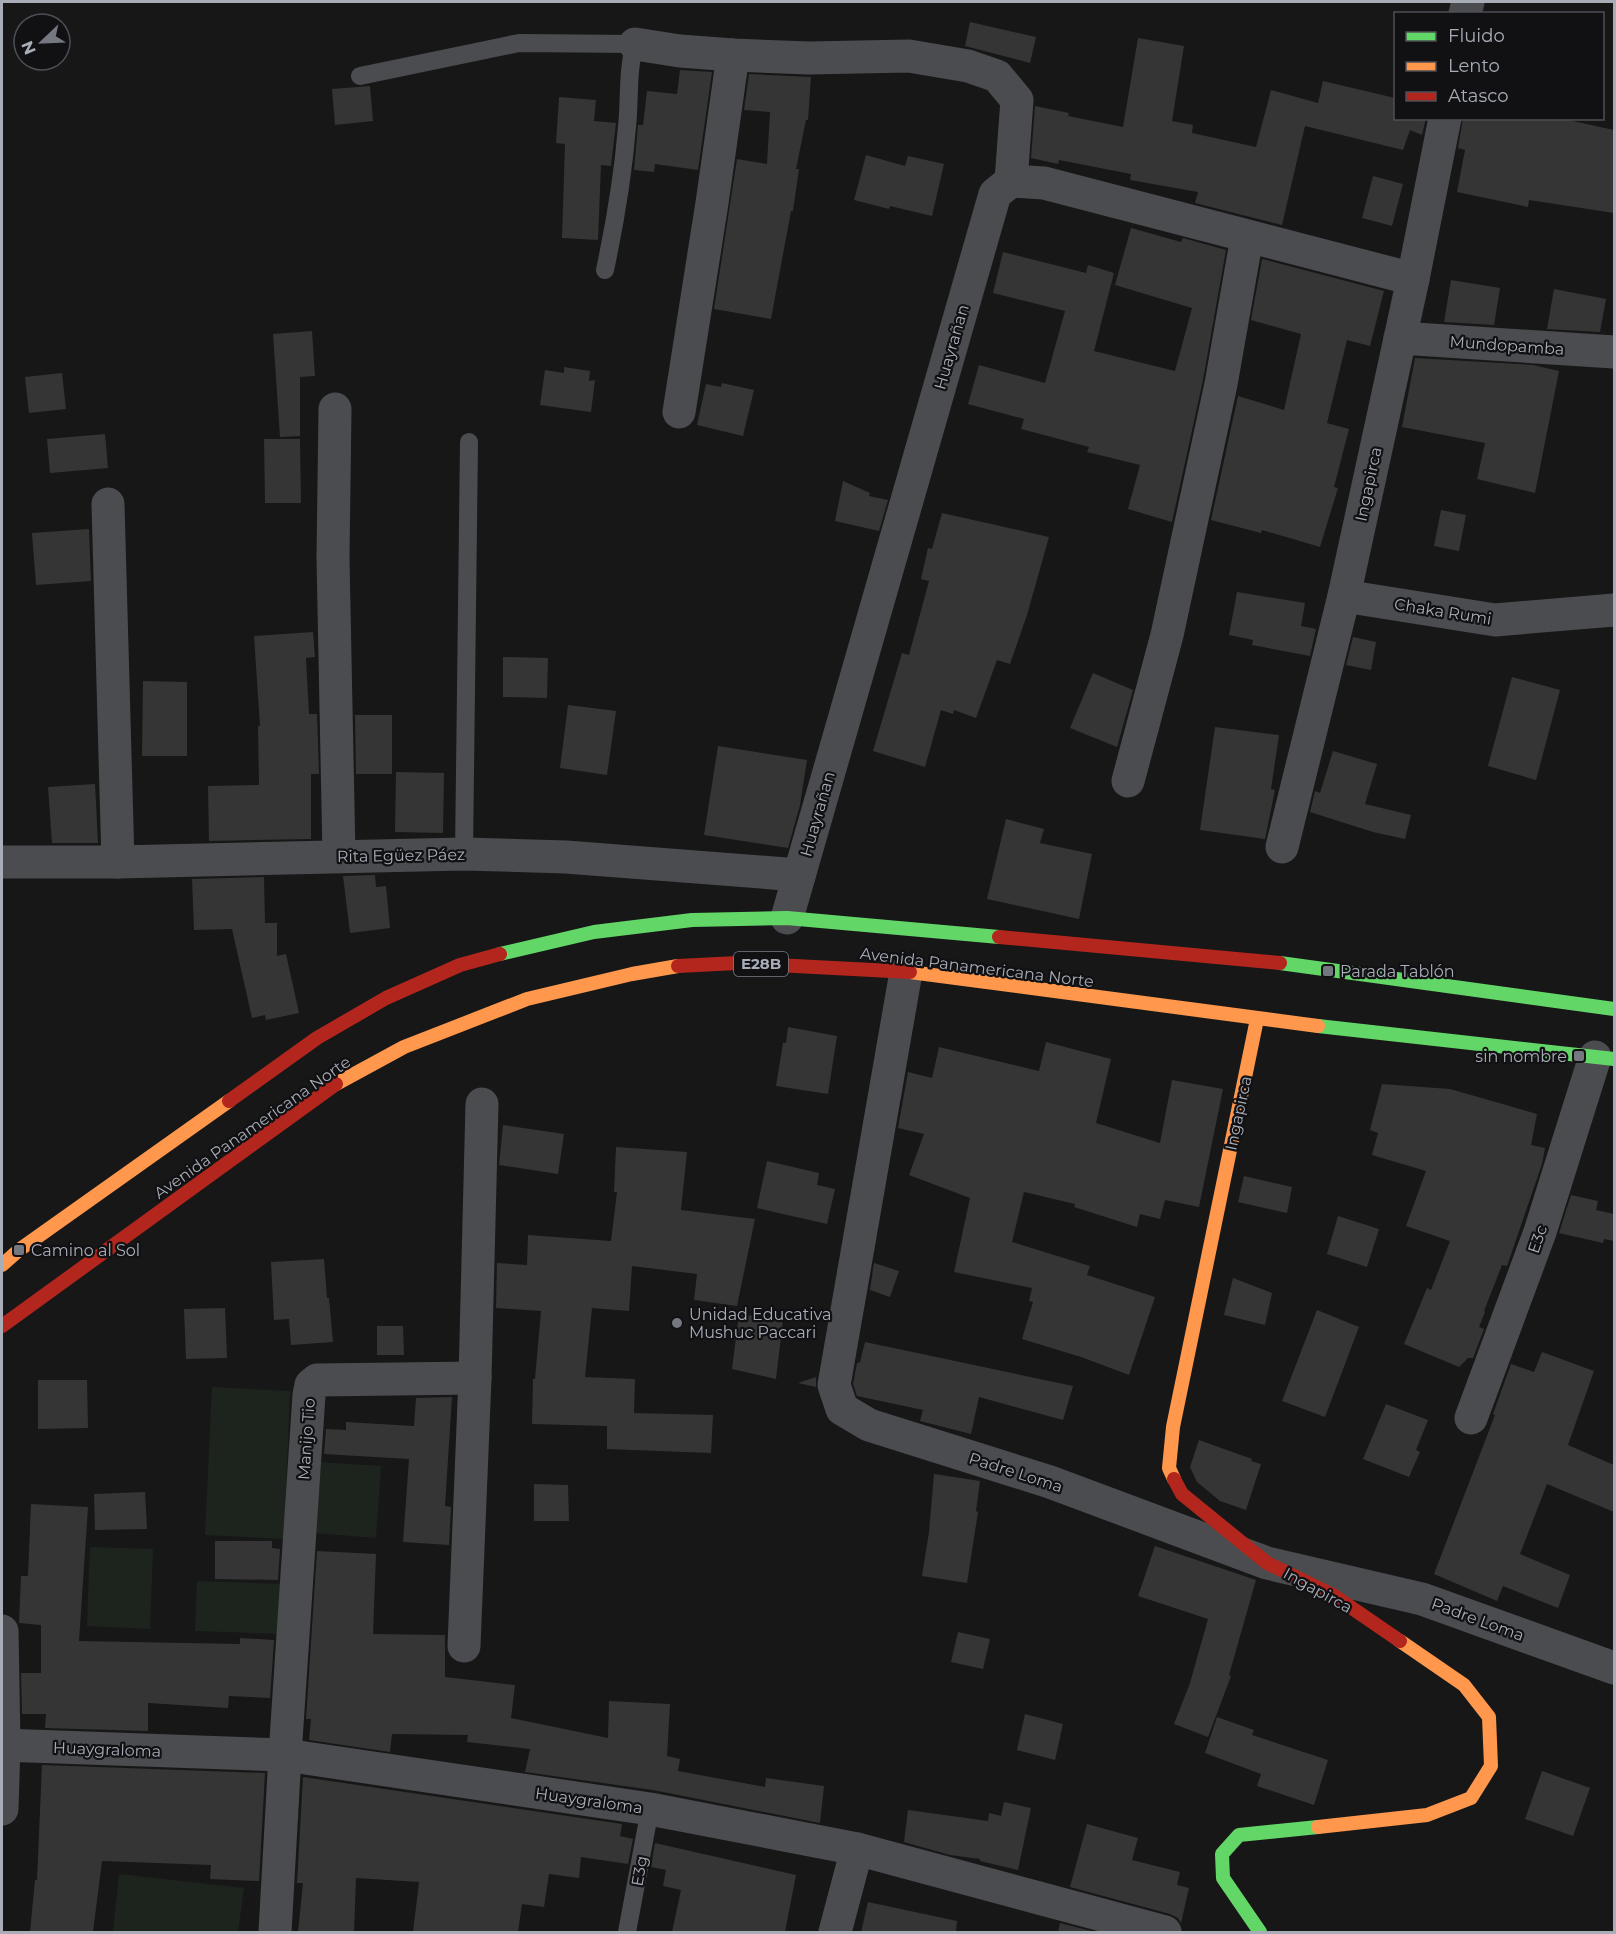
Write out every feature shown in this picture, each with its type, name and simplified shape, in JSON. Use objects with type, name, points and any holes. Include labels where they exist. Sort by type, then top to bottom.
[{"type":"main road","name":"Avenida Panamericana Norte","points":[[2,1265],[317,1038],[386,998],[460,965],[594,933],[692,920],[787,918],[1270,962],[1614,1009]]},
{"type":"main road","name":"Avenida Panamericana Norte","points":[[2,1326],[336,1084],[404,1047],[526,999],[632,974],[686,965],[737,963],[906,972],[1257,1019],[1605,1058]]},
{"type":"main road","name":"Ingapirca","points":[[1257,1019],[1173,1427],[1169,1468],[1182,1494],[1267,1563],[1333,1595],[1464,1685],[1489,1717],[1491,1766],[1472,1798],[1427,1815],[1239,1835],[1222,1854],[1223,1878],[1260,1932]]},
{"type":"street","points":[[635,44],[680,51],[733,55],[809,58],[909,56],[968,66],[997,76],[1017,100],[1011,181],[1044,183],[1413,279]]},
{"type":"street","points":[[679,412],[733,55]]},
{"type":"street","name":"Ingapirca","points":[[1282,847],[1344,596],[1413,279],[1445,120]]},
{"type":"street","name":"Huayrañan","points":[[787,918],[995,194],[1011,181]]},
{"type":"street","points":[[1128,781],[1167,635],[1221,384],[1247,237]]},
{"type":"street","name":"Mundopamba","points":[[1400,338],[1614,352]]},
{"type":"street","points":[[335,409],[333,558],[339,856]]},
{"type":"street","points":[[108,504],[118,862]]},
{"type":"street","name":"Chaka Rumi","points":[[1344,596],[1495,620],[1614,610]]},
{"type":"street","name":"Rita Egüez Páez","points":[[2,862],[118,862],[464,854],[566,857],[799,875]]},
{"type":"street","name":"Padre Loma","points":[[906,972],[834,1385],[842,1409],[870,1425],[1050,1482],[1267,1563],[1422,1599],[1614,1668]]},
{"type":"street","name":"E3c","points":[[1471,1418],[1605,1058]]},
{"type":"street","points":[[464,1647],[475,1378],[482,1104]]},
{"type":"street","name":"Manijo Tio","points":[[275,1932],[311,1385],[317,1380],[475,1378]]},
{"type":"street","points":[[2,1631],[2,1809]]},
{"type":"street","name":"Huaygraloma","points":[[3,1745],[285,1755],[650,1809],[857,1849],[1165,1932]]},
{"type":"street","points":[[835,1932],[857,1849]]},
{"type":"lane","points":[[360,76],[519,43],[635,44],[632,55],[621,178],[605,270]]},
{"type":"lane","points":[[464,854],[469,442]]},
{"type":"lane","name":"E3g","points":[[627,1932],[650,1809]]},
{"type":"shaded area","points":[[212,1387],[290,1391],[284,1539],[205,1535]]},
{"type":"shaded area","points":[[319,1462],[381,1466],[376,1538],[314,1533]]},
{"type":"shaded area","points":[[90,1547],[153,1549],[150,1629],[87,1626]]},
{"type":"shaded area","points":[[197,1581],[285,1584],[284,1634],[195,1631]]},
{"type":"shaded area","points":[[119,1874],[244,1888],[238,1932],[113,1932]]},
{"type":"building","points":[[970,22],[1036,37],[1030,63],[965,46]]},
{"type":"building","points":[[1138,38],[1184,46],[1172,121],[1193,125],[1192,133],[1256,147],[1271,90],[1318,103],[1323,81],[1394,98],[1394,120],[1426,120],[1422,135],[1410,130],[1403,150],[1305,126],[1282,225],[1195,203],[1198,192],[1130,180],[1131,174],[1059,160],[1058,164],[1031,158],[1035,106],[1069,113],[1068,116],[1123,127]]},
{"type":"building","points":[[680,70],[712,72],[698,170],[655,164],[654,172],[634,170],[638,125],[643,125],[647,91],[677,94]]},
{"type":"building","points":[[749,74],[811,77],[808,120],[806,120],[796,169],[799,169],[793,211],[791,211],[771,319],[714,309],[737,159],[767,164],[770,112],[744,110]]},
{"type":"building","points":[[370,86],[373,121],[335,125],[332,89]]},
{"type":"building","points":[[559,97],[596,100],[594,121],[616,123],[611,166],[601,165],[598,240],[562,238],[565,144],[556,143]]},
{"type":"building","points":[[1463,120],[1568,120],[1614,130],[1614,213],[1529,200],[1528,207],[1457,192],[1465,150],[1458,148]]},
{"type":"building","points":[[866,155],[905,166],[908,156],[944,164],[932,216],[854,200]]},
{"type":"building","points":[[1373,176],[1403,184],[1392,226],[1362,218]]},
{"type":"building","points":[[1131,228],[1181,242],[1183,238],[1226,250],[1203,380],[1172,522],[1128,509],[1140,465],[1087,452],[1089,447],[1021,429],[1024,419],[968,404],[979,365],[1045,383],[1065,311],[993,293],[1003,252],[1086,273],[1088,265],[1114,273],[1094,351],[1175,371],[1192,308],[1115,285]]},
{"type":"building","points":[[1262,259],[1384,291],[1370,346],[1347,340],[1327,423],[1349,429],[1334,487],[1338,488],[1320,547],[1262,530],[1261,533],[1211,520],[1238,396],[1284,410],[1301,334],[1251,320]]},
{"type":"building","points":[[1451,280],[1500,288],[1494,325],[1444,322]]},
{"type":"building","points":[[1554,289],[1606,299],[1600,332],[1547,329]]},
{"type":"building","points":[[312,331],[315,376],[300,377],[300,436],[280,437],[273,334]]},
{"type":"building","points":[[1415,358],[1533,365],[1559,371],[1535,493],[1477,479],[1485,443],[1402,427]]},
{"type":"building","points":[[564,367],[590,371],[589,381],[595,380],[591,412],[540,405],[545,370],[564,373]]},
{"type":"building","points":[[62,373],[66,409],[29,413],[25,377]]},
{"type":"building","points":[[722,383],[754,390],[743,436],[697,425],[706,384],[721,387]]},
{"type":"building","points":[[105,434],[108,468],[50,473],[47,439]]},
{"type":"building","points":[[264,439],[300,439],[301,503],[265,503]]},
{"type":"building","points":[[843,481],[870,493],[869,496],[888,500],[879,531],[835,521]]},
{"type":"building","points":[[1441,510],[1466,515],[1459,551],[1434,546]]},
{"type":"building","points":[[942,513],[1049,537],[1027,615],[1010,664],[997,660],[976,718],[954,710],[953,714],[941,710],[925,767],[873,751],[902,653],[909,655],[929,581],[921,579],[928,548],[932,549]]},
{"type":"building","points":[[89,529],[91,581],[36,585],[32,533]]},
{"type":"building","points":[[1237,592],[1305,603],[1301,626],[1316,629],[1310,656],[1252,645],[1253,640],[1229,635]]},
{"type":"building","points":[[313,632],[315,657],[306,658],[309,714],[317,714],[319,774],[311,774],[311,839],[209,841],[208,786],[259,785],[258,726],[260,726],[254,636]]},
{"type":"building","points":[[1353,637],[1376,642],[1371,670],[1346,665]]},
{"type":"building","points":[[503,657],[548,658],[547,698],[503,697]]},
{"type":"building","points":[[1093,673],[1133,690],[1117,747],[1070,728]]},
{"type":"building","points":[[1512,677],[1560,690],[1536,780],[1488,766]]},
{"type":"building","points":[[143,681],[187,682],[187,756],[142,756]]},
{"type":"building","points":[[568,705],[616,711],[607,775],[560,768]]},
{"type":"building","points":[[355,715],[392,715],[392,774],[356,774]]},
{"type":"building","points":[[1215,727],[1279,735],[1271,789],[1275,790],[1265,839],[1200,830]]},
{"type":"building","points":[[718,746],[807,760],[800,805],[788,848],[704,835]]},
{"type":"building","points":[[1333,751],[1377,764],[1365,804],[1411,815],[1405,839],[1373,832],[1310,812],[1315,791],[1320,793]]},
{"type":"building","points":[[396,772],[444,773],[443,833],[395,832]]},
{"type":"building","points":[[95,784],[98,843],[52,843],[48,787]]},
{"type":"building","points":[[1006,819],[1044,829],[1040,843],[1092,854],[1079,919],[987,899]]},
{"type":"building","points":[[375,875],[376,887],[386,886],[390,928],[350,933],[343,876]]},
{"type":"building","points":[[264,877],[265,923],[277,923],[277,956],[286,954],[299,1013],[266,1020],[265,1015],[252,1018],[232,929],[194,930],[192,879]]},
{"type":"building","points":[[788,1027],[837,1036],[828,1094],[776,1086]]},
{"type":"building","points":[[1046,1042],[1111,1059],[1096,1123],[1160,1143],[1172,1080],[1223,1089],[1199,1207],[1165,1200],[1160,1219],[1140,1214],[1137,1227],[1074,1207],[1075,1204],[1024,1192],[1012,1242],[1090,1266],[1087,1275],[1155,1297],[1129,1375],[1022,1339],[1033,1302],[1029,1301],[1032,1288],[954,1272],[970,1198],[909,1175],[924,1134],[898,1128],[908,1072],[932,1078],[939,1047],[1039,1071]]},
{"type":"building","points":[[1382,1084],[1450,1089],[1537,1114],[1531,1145],[1545,1148],[1542,1164],[1507,1266],[1502,1265],[1484,1311],[1479,1327],[1484,1329],[1473,1358],[1468,1358],[1459,1367],[1404,1344],[1427,1288],[1431,1290],[1450,1241],[1406,1226],[1426,1171],[1372,1155],[1378,1133],[1370,1130]]},
{"type":"building","points":[[503,1125],[564,1134],[558,1174],[499,1165]]},
{"type":"building","points":[[616,1147],[687,1152],[681,1210],[755,1219],[737,1306],[694,1300],[697,1274],[632,1266],[629,1311],[592,1308],[585,1377],[635,1379],[634,1413],[713,1415],[711,1453],[607,1449],[607,1426],[532,1424],[533,1379],[535,1379],[541,1311],[496,1308],[497,1263],[527,1265],[528,1235],[611,1241],[617,1192],[614,1192]]},
{"type":"building","points":[[767,1161],[819,1173],[817,1185],[835,1189],[827,1224],[757,1208]]},
{"type":"building","points":[[1244,1176],[1292,1187],[1287,1213],[1238,1202]]},
{"type":"building","points":[[1571,1195],[1598,1201],[1596,1210],[1614,1214],[1614,1241],[1604,1239],[1603,1243],[1559,1233]]},
{"type":"building","points":[[1338,1216],[1379,1229],[1367,1267],[1327,1254]]},
{"type":"building","points":[[324,1259],[333,1342],[291,1345],[289,1319],[274,1320],[271,1262]]},
{"type":"building","points":[[874,1263],[899,1271],[890,1297],[870,1290]]},
{"type":"building","points":[[1233,1278],[1272,1293],[1265,1325],[1224,1315]]},
{"type":"building","points":[[225,1308],[227,1358],[186,1359],[184,1309]]},
{"type":"building","points":[[1317,1310],[1359,1327],[1325,1417],[1282,1401]]},
{"type":"building","points":[[739,1314],[783,1320],[776,1379],[732,1369]]},
{"type":"building","points":[[377,1326],[403,1326],[404,1355],[377,1355]]},
{"type":"building","points":[[865,1342],[1073,1386],[1063,1420],[979,1397],[971,1434],[920,1421],[923,1410],[857,1396],[853,1384],[857,1363],[860,1362]]},
{"type":"building","points":[[1542,1352],[1594,1371],[1568,1445],[1614,1465],[1614,1512],[1547,1484],[1520,1554],[1570,1575],[1558,1608],[1503,1586],[1497,1601],[1434,1574],[1495,1415],[1493,1414],[1511,1364],[1534,1372]]},
{"type":"building","points":[[816,1377],[816,1387],[798,1383]]},
{"type":"building","points":[[38,1380],[87,1380],[88,1428],[38,1429]]},
{"type":"building","points":[[452,1397],[445,1506],[451,1507],[449,1545],[403,1542],[409,1459],[324,1454],[326,1429],[346,1430],[346,1422],[414,1426],[416,1398]]},
{"type":"building","points":[[1386,1404],[1428,1420],[1416,1450],[1420,1452],[1409,1477],[1363,1459]]},
{"type":"building","points":[[1199,1440],[1261,1464],[1246,1510],[1220,1501],[1197,1482],[1190,1467]]},
{"type":"building","points":[[934,1474],[980,1481],[976,1511],[978,1512],[967,1583],[922,1576],[929,1532]]},
{"type":"building","points":[[534,1484],[568,1485],[569,1521],[534,1521]]},
{"type":"building","points":[[145,1492],[147,1529],[95,1530],[94,1494]]},
{"type":"building","points":[[31,1504],[88,1507],[79,1641],[240,1644],[240,1638],[274,1640],[270,1698],[229,1696],[228,1708],[148,1703],[148,1731],[45,1728],[46,1714],[22,1714],[21,1673],[41,1673],[41,1625],[19,1623],[21,1576],[28,1576]]},
{"type":"building","points":[[215,1541],[272,1541],[272,1548],[280,1549],[278,1580],[215,1579]]},
{"type":"building","points":[[1155,1546],[1256,1580],[1229,1675],[1231,1676],[1208,1737],[1174,1724],[1190,1683],[1208,1619],[1138,1596]]},
{"type":"building","points":[[317,1551],[376,1554],[373,1634],[445,1635],[445,1677],[515,1685],[511,1718],[608,1738],[609,1701],[670,1704],[667,1756],[680,1759],[678,1771],[765,1787],[766,1778],[824,1786],[820,1823],[653,1790],[525,1772],[530,1749],[467,1742],[468,1735],[392,1734],[390,1752],[309,1740],[311,1719],[306,1719]]},
{"type":"building","points":[[958,1632],[990,1639],[983,1669],[951,1662]]},
{"type":"building","points":[[1025,1714],[1063,1724],[1055,1760],[1017,1750]]},
{"type":"building","points":[[1217,1717],[1254,1730],[1252,1735],[1328,1760],[1314,1805],[1257,1786],[1261,1774],[1205,1753]]},
{"type":"building","points":[[42,1765],[265,1773],[259,1881],[210,1879],[211,1865],[102,1861],[93,1932],[30,1932],[35,1880],[37,1880]]},
{"type":"building","points":[[1542,1771],[1590,1788],[1573,1836],[1525,1819]]},
{"type":"building","points":[[303,1777],[622,1824],[620,1836],[633,1839],[628,1864],[581,1857],[579,1878],[549,1874],[544,1907],[522,1904],[518,1932],[413,1932],[419,1882],[356,1878],[354,1932],[298,1932],[303,1883],[297,1883]]},
{"type":"building","points":[[1004,1802],[1031,1808],[1018,1870],[904,1842],[908,1810],[988,1821],[989,1813],[1001,1816]]},
{"type":"building","points":[[1087,1824],[1138,1838],[1132,1860],[1180,1872],[1177,1885],[1189,1888],[1181,1923],[1178,1918],[1170,1914],[1070,1887]]},
{"type":"building","points":[[655,1843],[796,1875],[785,1932],[672,1932],[681,1890],[663,1886],[666,1870],[651,1867]]},
{"type":"building","points":[[868,1902],[957,1921],[956,1932],[861,1932]]},
{"type":"building","points":[[1060,1923],[1095,1932],[1058,1932]]},
{"type":"traffic: fast","points":[[500,954],[594,932],[692,920],[787,918],[999,937]]},
{"type":"traffic: fast","points":[[1280,963],[1614,1009]]},
{"type":"traffic: fast","points":[[1318,1026],[1614,1059]]},
{"type":"traffic: fast","points":[[1260,1932],[1223,1878],[1222,1854],[1239,1835],[1318,1827]]},
{"type":"traffic: slow","points":[[336,1084],[404,1047],[527,999],[632,974],[678,966]]},
{"type":"traffic: slow","points":[[910,972],[1318,1026]]},
{"type":"traffic: slow","points":[[1174,1479],[1169,1468],[1173,1427],[1257,1019]]},
{"type":"traffic: slow","points":[[2,1265],[19,1250],[229,1101]]},
{"type":"traffic: slow","points":[[1318,1827],[1427,1815],[1471,1798],[1491,1766],[1489,1717],[1464,1685],[1400,1641]]},
{"type":"traffic: jam","points":[[999,937],[1280,963]]},
{"type":"traffic: jam","points":[[229,1101],[317,1038],[386,998],[460,965],[500,954]]},
{"type":"traffic: jam","points":[[678,966],[737,963],[910,972]]},
{"type":"traffic: jam","points":[[2,1326],[336,1084]]},
{"type":"traffic: jam","points":[[1174,1479],[1182,1494],[1267,1563],[1333,1595],[1400,1641]]},
{"type":"place","name":"Parada Tablón","points":[[1328,971]]},
{"type":"place","name":"sin nombre","points":[[1579,1056]]},
{"type":"place","name":"Camino al Sol","points":[[19,1250]]},
{"type":"place","name":"Unidad Educativa Mushuc Paccari","points":[[677,1323]]}]
